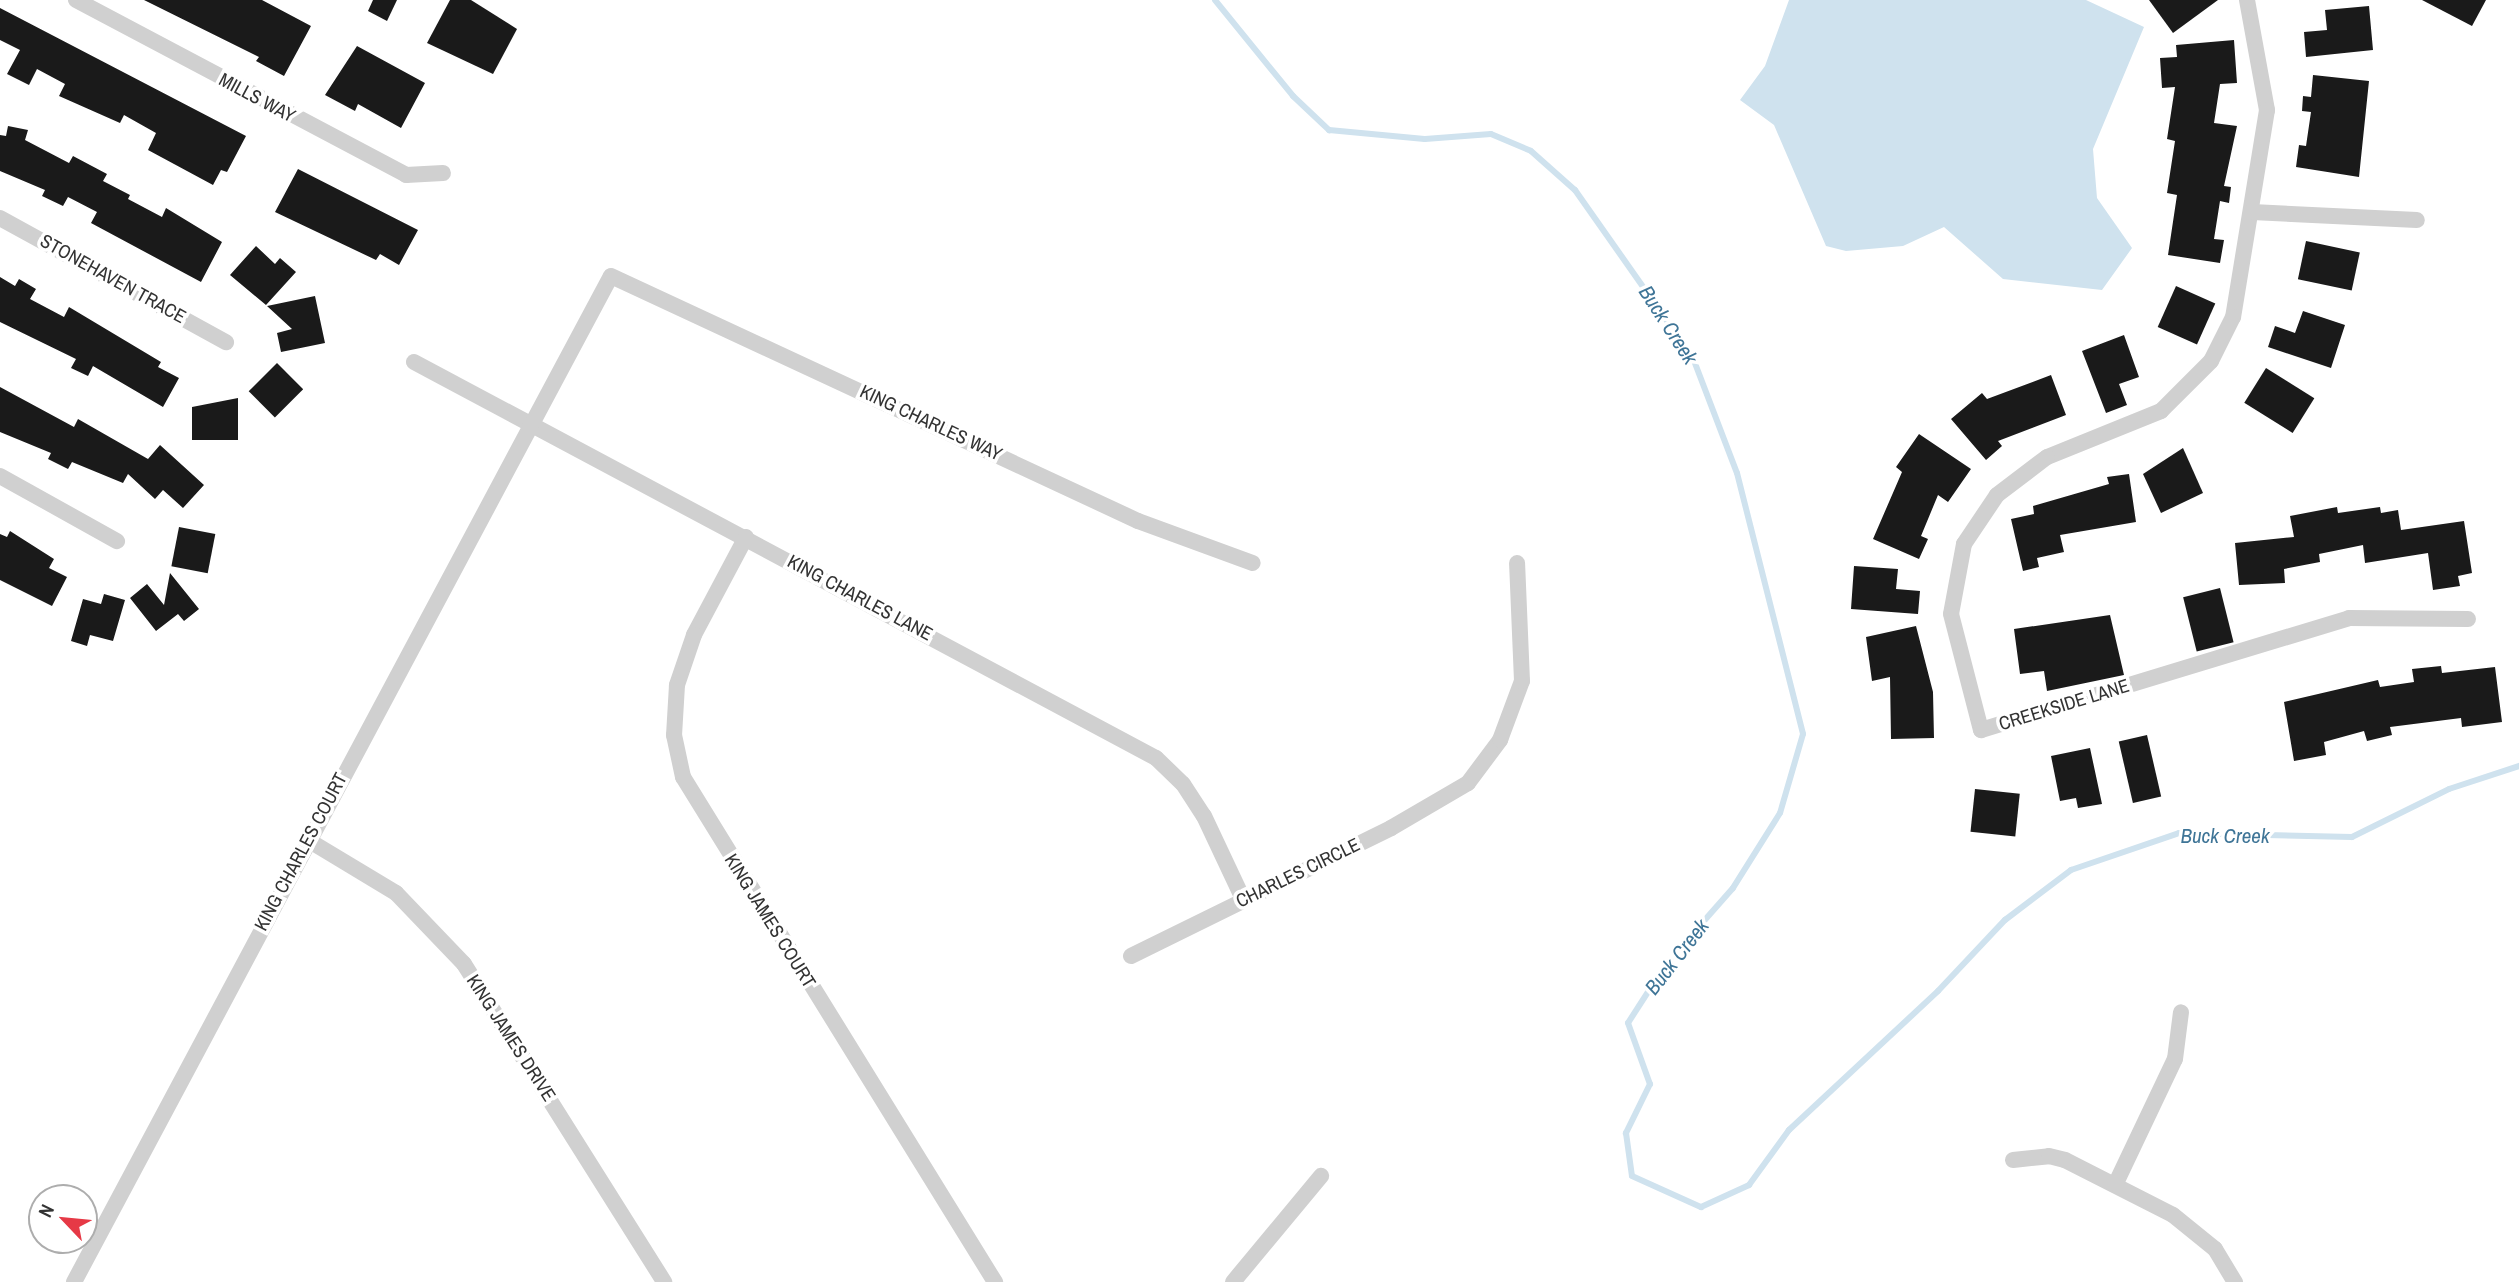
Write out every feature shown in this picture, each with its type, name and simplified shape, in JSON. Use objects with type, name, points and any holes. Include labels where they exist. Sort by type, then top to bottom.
[{"type":"street","name":"MILLS WAY","points":[[76,0],[406,176],[443,173]]},
{"type":"street","name":"CREEKSIDE LANE","points":[[2248,0],[2267,110],[2233,317],[2211,361],[2161,411],[2047,457],[1997,495],[1964,544],[1951,614],[1981,730],[2349,618],[2468,619]]},
{"type":"street","points":[[2252,212],[2417,220]]},
{"type":"street","name":"STONEHAVEN TRACE","points":[[0,218],[226,342]]},
{"type":"street","name":"KING CHARLES COURT","points":[[75,1282],[611,275]]},
{"type":"street","name":"KING CHARLES WAY","points":[[611,275],[1139,521],[1253,563]]},
{"type":"street","name":"KING CHARLES LANE","points":[[415,362],[1156,758],[1183,784],[1204,817],[1243,899]]},
{"type":"street","points":[[0,476],[117,541]]},
{"type":"street","name":"KING JAMES COURT","points":[[746,537],[694,635],[677,685],[674,735],[683,777],[995,1282]]},
{"type":"street","name":"CHARLES CIRCLE","points":[[1131,956],[1463,786],[1500,740],[1522,681],[1517,564]]},
{"type":"street","name":"KING JAMES DRIVE","points":[[308,840],[396,893],[457,955],[664,1282]]},
{"type":"street","points":[[2116,1183],[2175,1059],[2181,1012]]},
{"type":"street","points":[[2013,1160],[2049,1156],[2116,1183],[2192,1227],[2215,1249],[2235,1282]]},
{"type":"street","points":[[1233,1282],[1321,1176]]},
{"type":"water","points":[[1789,0],[2086,0],[2144,27],[2093,149],[2097,198],[2132,248],[2102,290],[2003,279],[1944,227],[1903,246],[1846,251],[1826,246],[1774,125],[1740,100],[1765,66]]},
{"type":"building","points":[[144,0],[262,0],[311,26],[284,76],[256,61],[259,57]]},
{"type":"building","points":[[373,0],[397,0],[387,21],[368,11]]},
{"type":"building","points":[[450,0],[471,0],[517,29],[493,74],[427,43]]},
{"type":"building","points":[[2149,0],[2218,0],[2173,33]]},
{"type":"building","points":[[2422,0],[2486,0],[2472,26]]},
{"type":"building","points":[[2369,6],[2373,50],[2306,57],[2304,32],[2327,30],[2325,10]]},
{"type":"building","points":[[0,8],[246,136],[227,172],[221,170],[213,185],[148,150],[156,133],[124,115],[120,123],[59,96],[65,84],[37,69],[29,85],[7,74],[20,50],[0,40]]},
{"type":"building","points":[[2234,40],[2237,83],[2220,84],[2214,123],[2237,126],[2224,186],[2231,187],[2229,203],[2220,201],[2214,239],[2224,240],[2220,263],[2168,255],[2177,195],[2167,193],[2175,141],[2167,139],[2175,87],[2162,88],[2160,58],[2177,57],[2176,45]]},
{"type":"building","points":[[357,46],[425,83],[401,128],[358,104],[355,111],[325,95]]},
{"type":"building","points":[[2313,75],[2369,81],[2359,177],[2296,167],[2299,145],[2306,146],[2311,112],[2302,111],[2303,96],[2311,97]]},
{"type":"building","points":[[8,126],[28,130],[25,140],[69,163],[73,156],[107,174],[103,181],[130,195],[128,199],[162,217],[166,208],[222,242],[201,282],[91,223],[97,212],[68,197],[63,206],[42,196],[45,190],[0,171],[0,135],[6,136]]},
{"type":"building","points":[[298,169],[418,230],[399,265],[380,254],[376,260],[275,212]]},
{"type":"building","points":[[2306,241],[2360,252],[2352,291],[2298,279]]},
{"type":"building","points":[[256,246],[275,264],[280,258],[296,272],[266,305],[230,275]]},
{"type":"building","points":[[0,277],[15,286],[19,279],[36,289],[30,299],[64,317],[69,307],[161,362],[158,367],[179,378],[163,407],[93,366],[88,376],[71,368],[76,359],[0,322]]},
{"type":"building","points":[[2176,286],[2215,303],[2197,345],[2158,327]]},
{"type":"building","points":[[315,296],[325,343],[281,352],[277,333],[292,329],[267,306]]},
{"type":"building","points":[[2303,311],[2345,325],[2331,368],[2268,347],[2275,326],[2295,333]]},
{"type":"building","points":[[2124,335],[2139,377],[2119,384],[2127,405],[2106,413],[2082,351]]},
{"type":"building","points":[[277,363],[303,389],[275,417],[249,391]]},
{"type":"building","points":[[2266,368],[2314,398],[2293,433],[2244,403]]},
{"type":"building","points":[[2051,375],[2066,415],[1998,441],[2002,446],[1986,460],[1951,419],[1982,393],[1987,399]]},
{"type":"building","points":[[0,387],[74,427],[78,419],[148,459],[160,445],[204,485],[183,508],[163,490],[155,499],[128,474],[123,483],[72,462],[68,469],[48,459],[51,453],[0,432]]},
{"type":"building","points":[[238,398],[238,440],[192,440],[192,407]]},
{"type":"building","points":[[1919,434],[1971,469],[1948,502],[1938,495],[1921,536],[1928,539],[1919,559],[1873,539],[1902,472],[1896,467]]},
{"type":"building","points":[[2183,448],[2203,493],[2161,513],[2143,474]]},
{"type":"building","points":[[2129,474],[2136,522],[2060,535],[2064,552],[2037,558],[2039,567],[2023,571],[2011,519],[2034,514],[2033,506],[2109,484],[2107,477]]},
{"type":"building","points":[[2337,507],[2338,513],[2380,507],[2381,513],[2398,510],[2401,530],[2464,521],[2472,573],[2458,576],[2460,586],[2433,590],[2428,553],[2365,563],[2363,545],[2319,554],[2320,562],[2284,569],[2285,583],[2239,585],[2235,543],[2294,537],[2290,516]]},
{"type":"building","points":[[179,527],[215,534],[208,573],[171,566]]},
{"type":"building","points":[[10,531],[54,559],[49,568],[67,577],[52,606],[0,580],[0,534],[7,537]]},
{"type":"building","points":[[1854,566],[1898,569],[1896,589],[1920,591],[1918,614],[1851,609]]},
{"type":"building","points":[[170,573],[199,609],[184,621],[178,614],[156,631],[130,598],[147,584],[164,605]]},
{"type":"building","points":[[2220,588],[2234,642],[2197,652],[2183,597]]},
{"type":"building","points":[[104,594],[125,600],[113,641],[90,635],[87,646],[71,641],[83,599],[101,604]]},
{"type":"building","points":[[2110,615],[2124,675],[2047,691],[2044,671],[2020,674],[2014,629]]},
{"type":"building","points":[[1916,626],[1933,692],[1934,738],[1891,739],[1890,677],[1872,681],[1866,637]]},
{"type":"building","points":[[2441,666],[2442,673],[2495,667],[2502,722],[2462,727],[2461,718],[2390,727],[2392,735],[2367,741],[2364,731],[2324,742],[2326,755],[2294,761],[2284,702],[2378,680],[2380,687],[2414,682],[2412,669]]},
{"type":"building","points":[[2147,735],[2161,796],[2133,803],[2119,742]]},
{"type":"building","points":[[2090,748],[2102,804],[2078,808],[2076,798],[2060,801],[2051,756]]},
{"type":"building","points":[[1975,789],[2020,794],[2015,836],[1971,832]]},
{"type":"waterway","name":"Buck Creek","points":[[1215,0],[1293,96],[1329,130],[1425,139],[1491,134],[1531,151],[1575,190],[1693,358],[1737,473],[1803,734],[1780,813],[1733,888],[1666,964],[1628,1023],[1650,1084],[1626,1133],[1632,1176],[1701,1207],[1749,1185],[1789,1130],[1938,991],[2005,920],[2071,870],[2179,833],[2352,837],[2449,789],[2519,766]]}]
